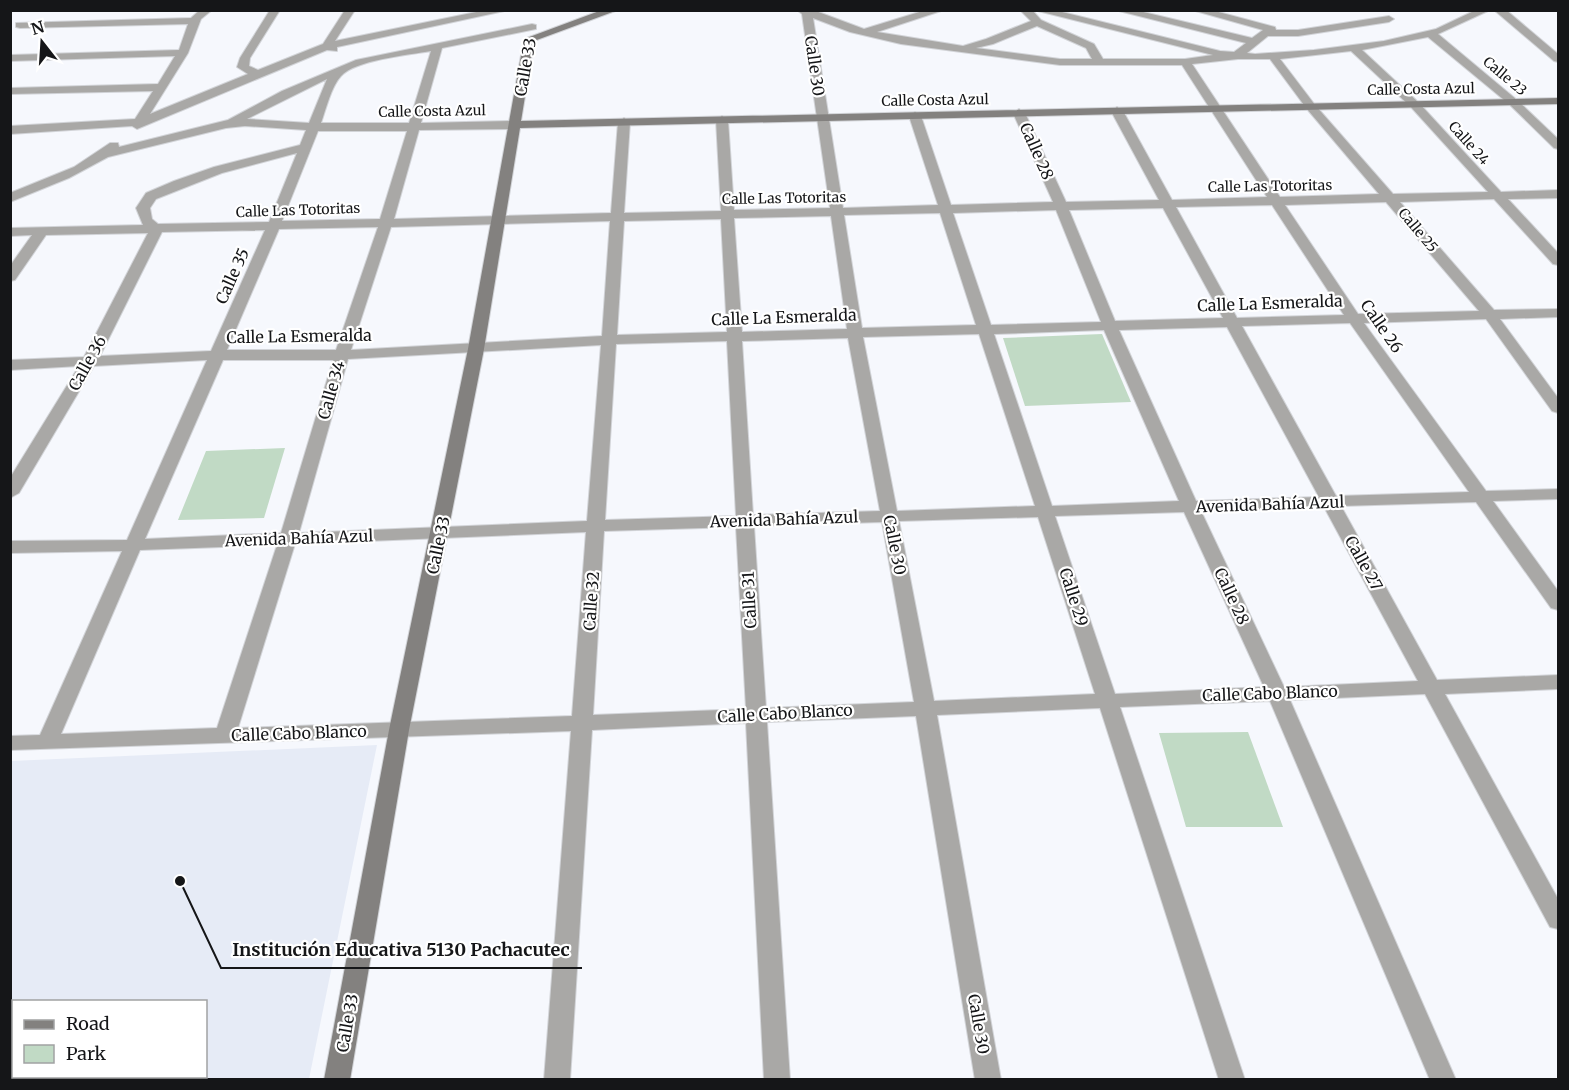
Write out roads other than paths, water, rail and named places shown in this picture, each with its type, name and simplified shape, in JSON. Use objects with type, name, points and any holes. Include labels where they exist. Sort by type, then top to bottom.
[{"type":"street","points":[[106,154],[140,122],[183,53],[196,21],[207,10]]},
{"type":"street","points":[[259,75],[243,67],[244,58],[275,10]]},
{"type":"street","points":[[327,46],[350,10]]},
{"type":"street","points":[[10,130],[140,122],[327,46],[504,10]]},
{"type":"street","points":[[10,198],[106,154],[226,124],[286,93],[360,62],[613,10]]},
{"type":"street","points":[[802,10],[835,24],[901,41],[1060,62],[1185,62],[1354,48],[1384,44],[1430,33],[1485,10]]},
{"type":"street","points":[[864,32],[939,10]]},
{"type":"street","points":[[1025,10],[1035,17],[1236,56],[1267,33],[1270,28],[1197,10]]},
{"type":"street","points":[[1120,10],[1254,42]]},
{"type":"street","points":[[1498,10],[1558,58]]},
{"type":"street","name":"Calle 30","points":[[808,11],[855,333],[925,707],[988,1080]]},
{"type":"street","points":[[957,48],[989,42],[1038,16]]},
{"type":"street","points":[[1038,16],[1090,46],[1096,53],[1098,62]]},
{"type":"street","points":[[1267,33],[1298,33],[1389,20]]},
{"type":"street","points":[[10,36],[15,22],[196,21]]},
{"type":"street","name":"Calle 33","points":[[337,1080],[399,730],[441,532],[476,349],[532,28]]},
{"type":"street","name":"Calle 23","points":[[1430,33],[1513,102],[1558,145]]},
{"type":"street","name":"Calle 34","points":[[225,735],[288,539],[342,354],[386,222],[412,127],[438,45]]},
{"type":"street","points":[[327,46],[360,62]]},
{"type":"street","name":"Calle 24","points":[[1354,48],[1414,104],[1558,261]]},
{"type":"street","points":[[10,58],[183,53]]},
{"type":"street","name":"Calle 25","points":[[1274,56],[1311,107],[1490,315],[1558,408]]},
{"type":"street","name":"Calle 26","points":[[1185,62],[1354,319],[1558,604]]},
{"type":"street","name":"Calle 35","points":[[48,742],[274,225],[334,76],[342,69]]},
{"type":"street","points":[[10,91],[161,87]]},
{"type":"street","name":"Calle Costa Azul","points":[[226,124],[245,122],[313,127],[412,127],[1558,101]]},
{"type":"street","name":"Calle 27","points":[[1117,111],[1558,920]]},
{"type":"street","name":"Calle 28","points":[[1019,113],[1190,506],[1277,693],[1443,1080]]},
{"type":"street","name":"Calle 29","points":[[915,116],[1232,1080]]},
{"type":"street","name":"Calle 31","points":[[722,120],[777,1080]]},
{"type":"street","name":"Calle 32","points":[[557,1080],[624,122]]},
{"type":"street","points":[[1540,128],[1558,128]]},
{"type":"street","points":[[156,230],[146,220],[143,208],[151,196],[218,170],[305,147]]},
{"type":"street","name":"Calle Las Totoritas","points":[[10,232],[1558,194]]},
{"type":"street","name":"Calle 36","points":[[10,494],[90,360],[156,230]]},
{"type":"street","points":[[10,277],[41,232]]},
{"type":"street","name":"Calle La Esmeralda","points":[[10,365],[218,355],[342,354],[476,349],[609,340],[1558,313]]},
{"type":"street","name":"Avenida Bahía Azul","points":[[10,547],[134,545],[596,526],[1558,494]]},
{"type":"street","name":"Calle Cabo Blanco","points":[[10,743],[583,723],[1558,682]]},
{"type":"place","name":"Institución Educativa 5130 Pachacutec","points":[[180,881]]}]
